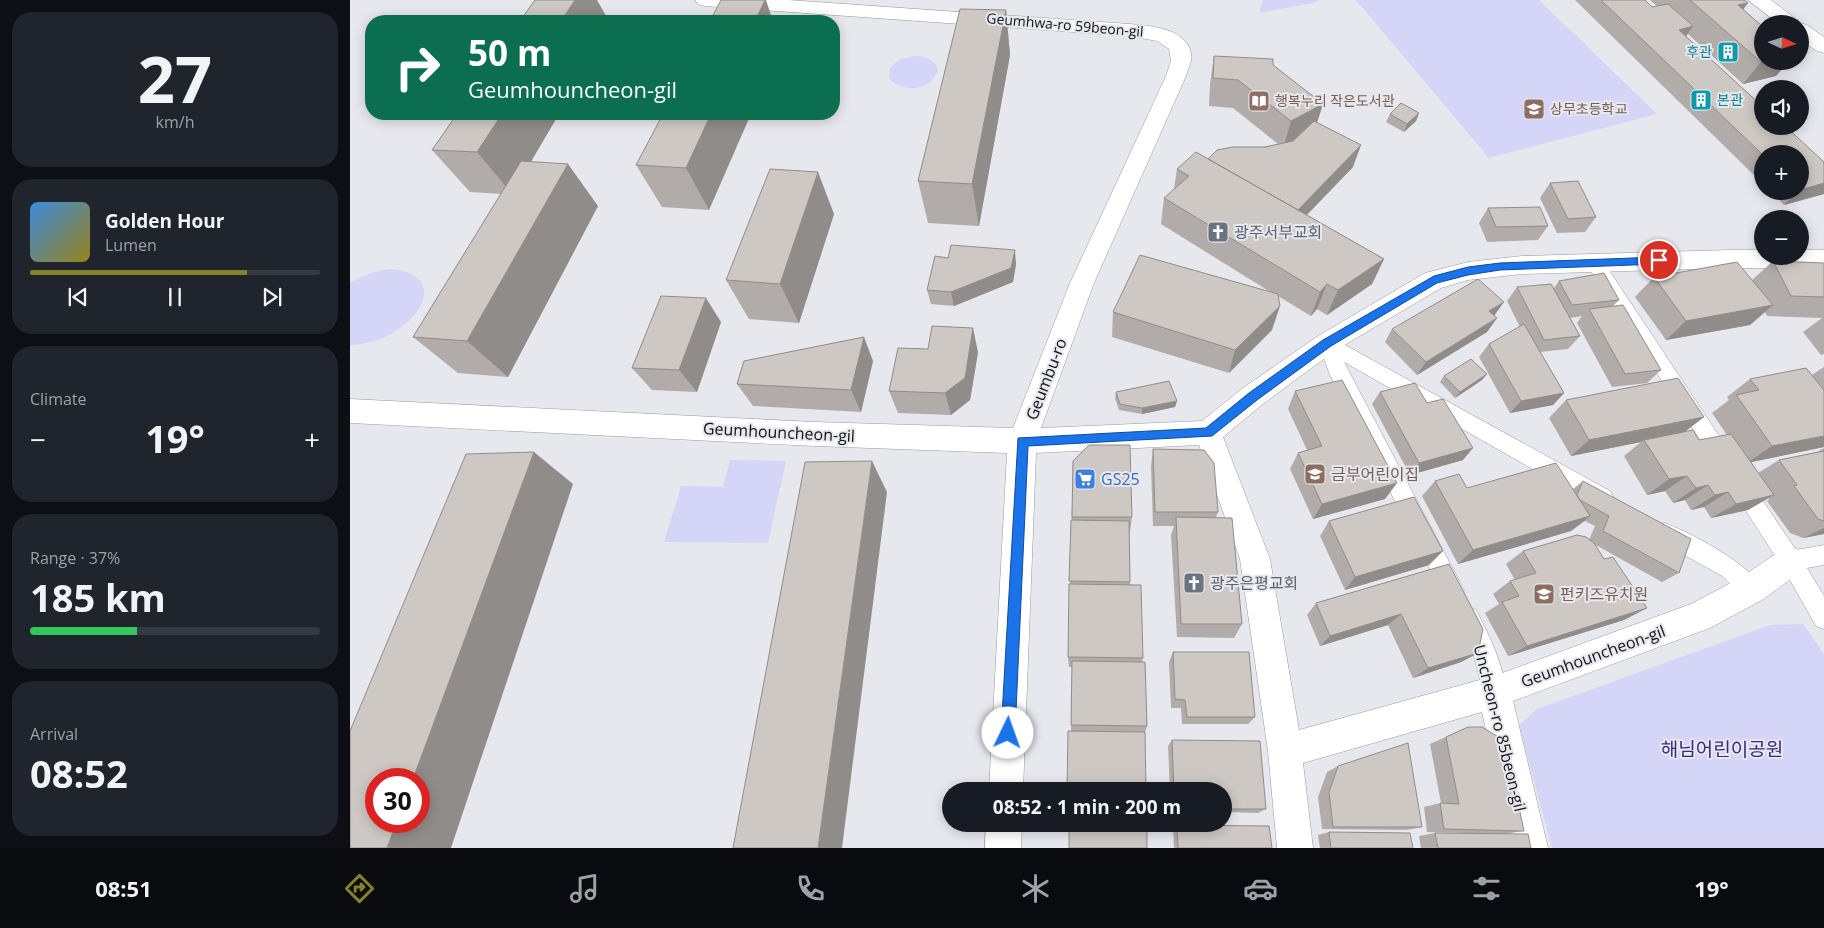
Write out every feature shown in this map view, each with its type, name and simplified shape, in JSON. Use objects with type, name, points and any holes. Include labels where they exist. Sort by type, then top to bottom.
[{"type":"street","name":"Geumhwa-ro 59beon-gil","points":[[705,0],[1130,30],[1158,33],[1171,40],[1180,49]]},
{"type":"street","points":[[1758,0],[1779,15]]},
{"type":"street","points":[[1809,36],[1824,47]]},
{"type":"street","name":"Geumbu-ro","points":[[1006,782],[1022,441],[1082,283],[1176,76],[1182,59],[1180,49]]},
{"type":"street","points":[[1295,848],[1285,752],[1255,559],[1208,433],[1253,396],[1327,343],[1434,280],[1468,271],[1500,266],[1730,259],[1824,259]]},
{"type":"street","name":"Geumhouncheon-gil","points":[[350,411],[815,434],[1022,441],[1208,433]]},
{"type":"street","name":"Geumhouncheon-gil","points":[[1285,752],[1494,692],[1699,617],[1751,589],[1791,561]]},
{"type":"street","name":"Uncheon-ro 85beon-gil","points":[[1494,692],[1530,848]]},
{"type":"street","points":[[1003,848],[1004,832]]},
{"type":"lane","points":[[1595,263],[1791,561],[1824,618]]},
{"type":"lane","points":[[1327,343],[1617,506]]},
{"type":"lane","name":"Uncheon-ro 85beon-gil","points":[[1327,343],[1345,384],[1483,647],[1494,692]]},
{"type":"lane","points":[[1652,526],[1730,569],[1751,589]]},
{"type":"lane","points":[[1791,561],[1824,555]]},
{"type":"green space","points":[[1263,0],[1318,0],[1317,2],[1259,13]]},
{"type":"green space","points":[[1356,0],[1539,0],[1657,114],[1489,158]]},
{"type":"green space","points":[[915,56],[930,59],[937,67],[938,71],[929,83],[915,88],[908,88],[895,83],[889,78],[890,68],[900,59]]},
{"type":"green space","points":[[388,269],[404,271],[415,276],[422,283],[424,292],[422,302],[408,321],[392,333],[375,341],[350,345],[350,282],[371,273]]},
{"type":"green space","points":[[730,460],[786,461],[768,543],[664,542],[681,486],[723,487]]},
{"type":"green space","name":"해님어린이공원","points":[[1803,624],[1824,654],[1824,848],[1552,848],[1519,725],[1537,709],[1745,634],[1771,625]]},
{"type":"building","points":[[535,0],[575,0],[565,15],[524,15]]},
{"type":"building","points":[[721,0],[765,0],[758,15],[713,15]]},
{"type":"building","points":[[1601,0],[1645,0],[1652,7],[1668,4],[1693,26],[1679,30],[1754,99],[1754,135],[1795,135],[1806,145],[1754,146]]},
{"type":"building","points":[[1690,0],[1744,0],[1748,3],[1738,5],[1754,19],[1754,56]]},
{"type":"building","points":[[960,9],[1006,10],[972,184],[918,181]]},
{"type":"building","points":[[1214,56],[1273,59],[1273,65],[1323,104],[1291,121],[1238,80],[1213,78]]},
{"type":"building","points":[[1401,103],[1419,113],[1407,124],[1390,114]]},
{"type":"building","points":[[453,120],[498,120],[477,152],[432,150]]},
{"type":"building","points":[[660,120],[708,120],[686,168],[636,165]]},
{"type":"building","points":[[1314,121],[1361,145],[1298,210],[1208,159],[1217,150],[1233,147],[1265,147],[1293,141]]},
{"type":"building","points":[[1809,148],[1824,162],[1824,183],[1809,187]]},
{"type":"building","points":[[1196,152],[1384,259],[1338,290],[1327,284],[1320,292],[1164,198],[1189,176],[1177,169]]},
{"type":"building","points":[[521,161],[568,164],[467,341],[413,337]]},
{"type":"building","points":[[770,169],[818,172],[780,284],[726,280]]},
{"type":"building","points":[[1578,181],[1596,217],[1568,219],[1550,183]]},
{"type":"building","points":[[1540,207],[1548,226],[1496,227],[1488,208]]},
{"type":"building","points":[[951,245],[1015,250],[1011,268],[951,292],[927,290],[935,256],[948,258]]},
{"type":"building","points":[[1140,255],[1278,294],[1280,306],[1235,350],[1113,312]]},
{"type":"building","points":[[1737,262],[1773,305],[1686,321],[1654,277]]},
{"type":"building","points":[[1824,263],[1824,297],[1791,296],[1775,265]]},
{"type":"building","points":[[1604,273],[1619,300],[1572,305],[1559,281]]},
{"type":"building","points":[[1478,279],[1504,302],[1489,311],[1497,318],[1426,362],[1392,329]]},
{"type":"building","points":[[1551,284],[1580,336],[1544,340],[1517,287]]},
{"type":"building","points":[[661,296],[706,298],[679,370],[632,368]]},
{"type":"building","points":[[1623,305],[1661,370],[1625,374],[1589,309]]},
{"type":"building","points":[[1524,324],[1564,393],[1521,401],[1489,344]]},
{"type":"building","points":[[932,326],[973,328],[965,378],[945,393],[889,391],[898,348],[928,349]]},
{"type":"building","points":[[864,337],[851,390],[737,384],[744,361]]},
{"type":"building","points":[[1471,359],[1487,374],[1460,392],[1444,376]]},
{"type":"building","points":[[1806,368],[1824,390],[1824,436],[1772,446],[1736,395],[1759,390],[1750,379]]},
{"type":"building","points":[[1678,378],[1704,417],[1589,440],[1566,400]]},
{"type":"building","points":[[1342,380],[1397,483],[1322,504],[1298,453],[1322,446],[1295,391]]},
{"type":"building","points":[[1169,381],[1177,401],[1142,408],[1120,404],[1116,392]]},
{"type":"building","points":[[1415,383],[1427,403],[1443,399],[1473,448],[1419,463],[1380,392]]},
{"type":"building","points":[[1693,430],[1699,440],[1731,434],[1774,495],[1736,504],[1728,492],[1715,495],[1708,485],[1696,488],[1687,476],[1669,479],[1644,440]]},
{"type":"building","points":[[1089,445],[1130,445],[1132,517],[1072,517],[1073,461]]},
{"type":"building","points":[[1153,449],[1204,450],[1214,463],[1218,512],[1155,512]]},
{"type":"building","points":[[1824,451],[1824,521],[1818,519],[1794,486],[1797,485],[1779,460]]},
{"type":"building","points":[[534,452],[417,768],[365,768],[365,833],[393,833],[387,848],[350,848],[350,731],[466,454]]},
{"type":"building","points":[[872,461],[818,848],[733,848],[805,462]]},
{"type":"building","points":[[1556,463],[1590,516],[1473,550],[1435,481],[1459,474],[1467,488]]},
{"type":"building","points":[[1583,481],[1691,539],[1679,573],[1603,531],[1609,516],[1580,500],[1577,495]]},
{"type":"building","points":[[1414,497],[1443,551],[1355,577],[1329,521]]},
{"type":"building","points":[[1176,517],[1232,518],[1242,624],[1181,624]]},
{"type":"building","points":[[1071,520],[1129,521],[1130,582],[1069,581]]},
{"type":"building","name":"펀키즈유치원","points":[[1577,535],[1586,537],[1594,543],[1604,559],[1613,557],[1647,608],[1527,646],[1502,602],[1519,596],[1510,581],[1536,573],[1523,551]]},
{"type":"building","points":[[1449,564],[1483,629],[1478,653],[1428,668],[1401,614],[1330,636],[1316,603]]},
{"type":"building","points":[[1069,584],[1141,585],[1143,658],[1068,657]]},
{"type":"building","points":[[1173,652],[1249,652],[1255,717],[1187,717],[1185,700],[1175,699]]},
{"type":"building","points":[[1072,661],[1145,662],[1147,726],[1071,725]]},
{"type":"building","points":[[1468,727],[1482,727],[1505,741],[1524,831],[1444,829],[1440,803],[1459,804],[1446,737]]},
{"type":"building","points":[[1068,731],[1145,732],[1146,782],[1067,782]]},
{"type":"building","points":[[1172,740],[1260,741],[1266,809],[1232,809],[1232,782],[1174,782]]},
{"type":"building","points":[[1408,743],[1422,827],[1333,827],[1329,792],[1338,766]]},
{"type":"building","points":[[1232,826],[1269,826],[1272,848],[1178,848],[1177,832],[1232,832]]},
{"type":"building","points":[[1069,832],[1147,832],[1147,848],[1069,848]]},
{"type":"building","points":[[1329,832],[1410,833],[1413,848],[1331,848]]},
{"type":"building","points":[[1435,833],[1528,834],[1531,848],[1438,848]]},
{"type":"place","name":"후관","points":[[1728,52]]},
{"type":"place","name":"본관","points":[[1701,100]]},
{"type":"place","name":"행복누리 작은도서관","points":[[1259,101]]},
{"type":"place","name":"상무초등학교","points":[[1534,109]]},
{"type":"place","name":"광주서부교회","points":[[1218,232]]},
{"type":"place","name":"금부어린이집","points":[[1315,474]]},
{"type":"place","name":"GS25","points":[[1085,479]]},
{"type":"place","name":"광주은평교회","points":[[1194,583]]},
{"type":"place","name":"펀키즈유치원","points":[[1544,594]]},
{"type":"route","points":[[1008,733],[1022,441],[1208,433],[1253,396],[1327,343],[1434,280],[1468,271],[1500,266],[1659,260]]}]
